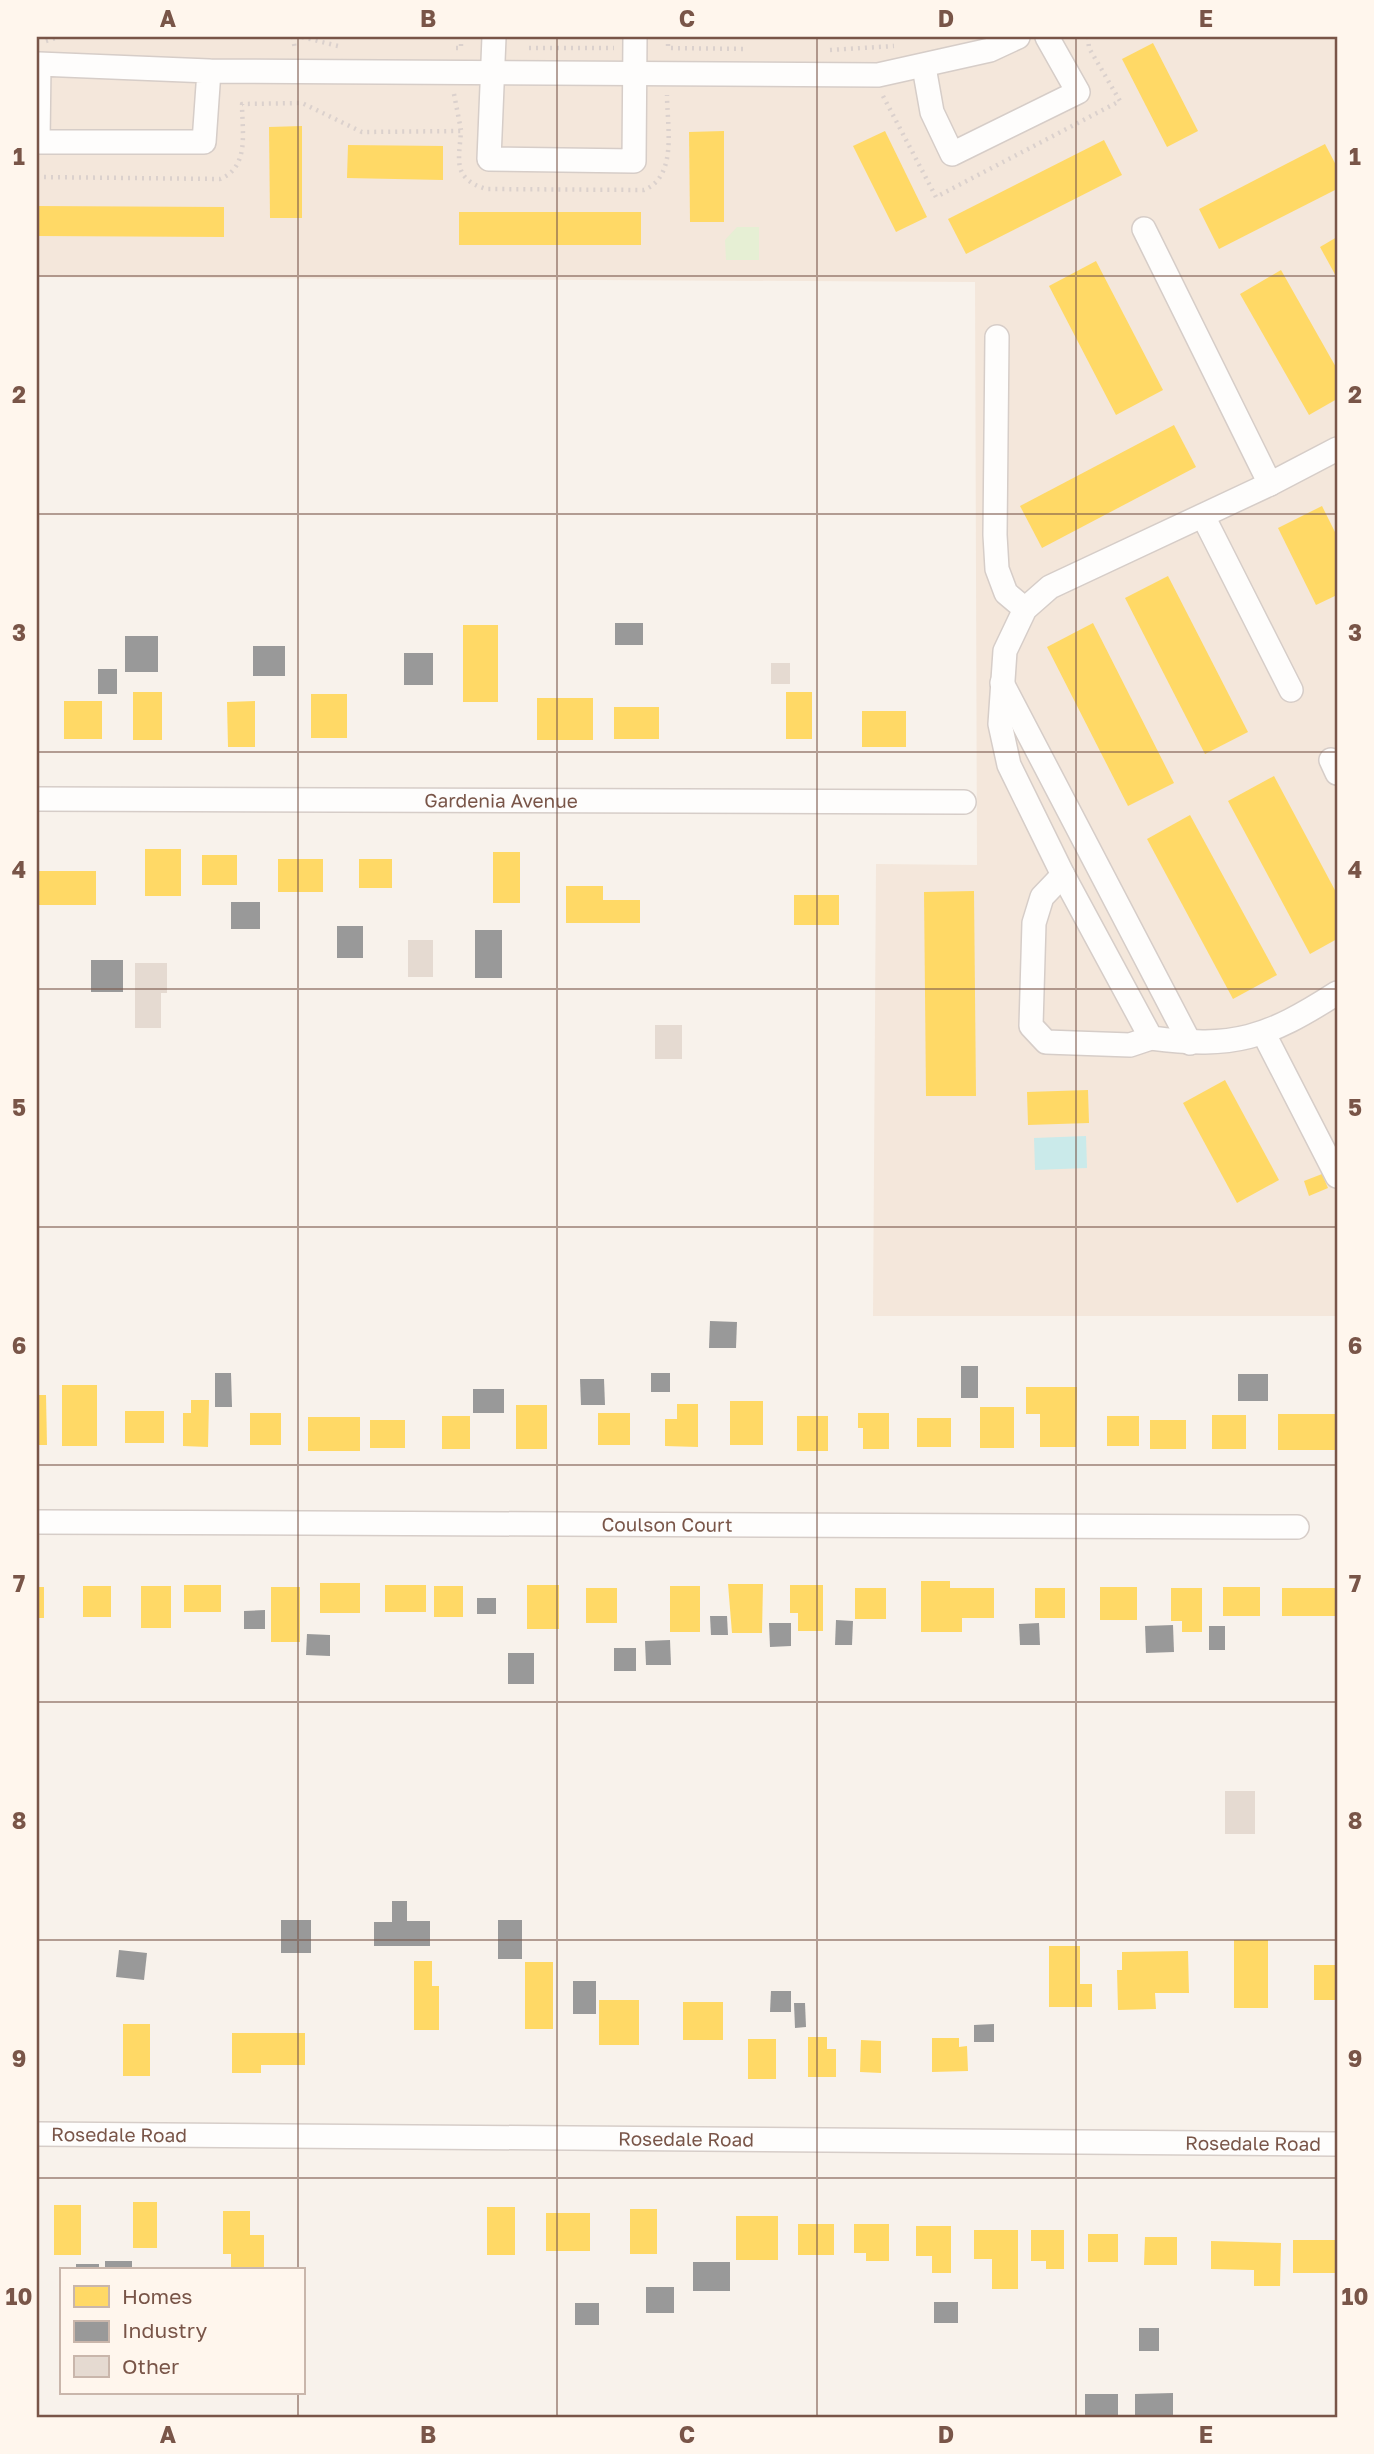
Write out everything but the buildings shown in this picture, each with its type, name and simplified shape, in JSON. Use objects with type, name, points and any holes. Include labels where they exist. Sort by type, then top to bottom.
[{"type":"street","points":[[209,71],[204,142],[38,142],[39,64],[209,71],[878,75],[924,67],[990,50],[1018,37]]},
{"type":"street","points":[[924,67],[932,112],[951,154],[1078,92],[1047,37]]},
{"type":"street","points":[[494,42],[489,159],[634,161],[635,42]]},
{"type":"street","points":[[1144,229],[1270,484]]},
{"type":"street","points":[[996,337],[997,569],[1006,593],[1025,609]]},
{"type":"street","points":[[1151,1038],[1062,875],[1009,765],[1000,724],[1005,651],[1025,609],[1050,587],[1270,484],[1337,449]]},
{"type":"street","points":[[1203,516],[1291,691]]},
{"type":"street","points":[[1001,681],[1190,1043]]},
{"type":"street","name":"Gardenia Avenue","points":[[37,799],[964,802]]},
{"type":"street","points":[[1062,875],[1042,897],[1034,923],[1031,1026],[1046,1042],[1130,1045],[1151,1038],[1190,1043],[1228,1043],[1264,1034],[1337,993]]},
{"type":"street","points":[[1264,1034],[1337,1176]]},
{"type":"street","name":"Coulson Court","points":[[37,1522],[1297,1527]]},
{"type":"street","name":"Rosedale Road","points":[[37,2134],[1337,2144]]},
{"type":"path","points":[[302,37],[340,47],[353,47]]},
{"type":"path","points":[[461,37],[461,48]]},
{"type":"path","points":[[668,37],[668,48]]},
{"type":"path","points":[[454,48],[494,42],[635,42],[668,48],[750,49]]},
{"type":"path","points":[[818,50],[906,46]]},
{"type":"path","points":[[37,177],[220,179],[233,174],[241,159],[242,104],[302,103],[362,132],[461,131],[459,169],[468,183],[486,189],[645,190],[657,184],[666,168],[667,75]]},
{"type":"shaded area","points":[[37,37],[1337,37],[1337,1316],[873,1316],[876,864],[977,865],[975,282],[37,277]]},
{"type":"green space","points":[[737,227],[759,227],[759,260],[726,260],[725,240]]},
{"type":"water","points":[[1086,1136],[1087,1168],[1035,1170],[1034,1138]]}]
